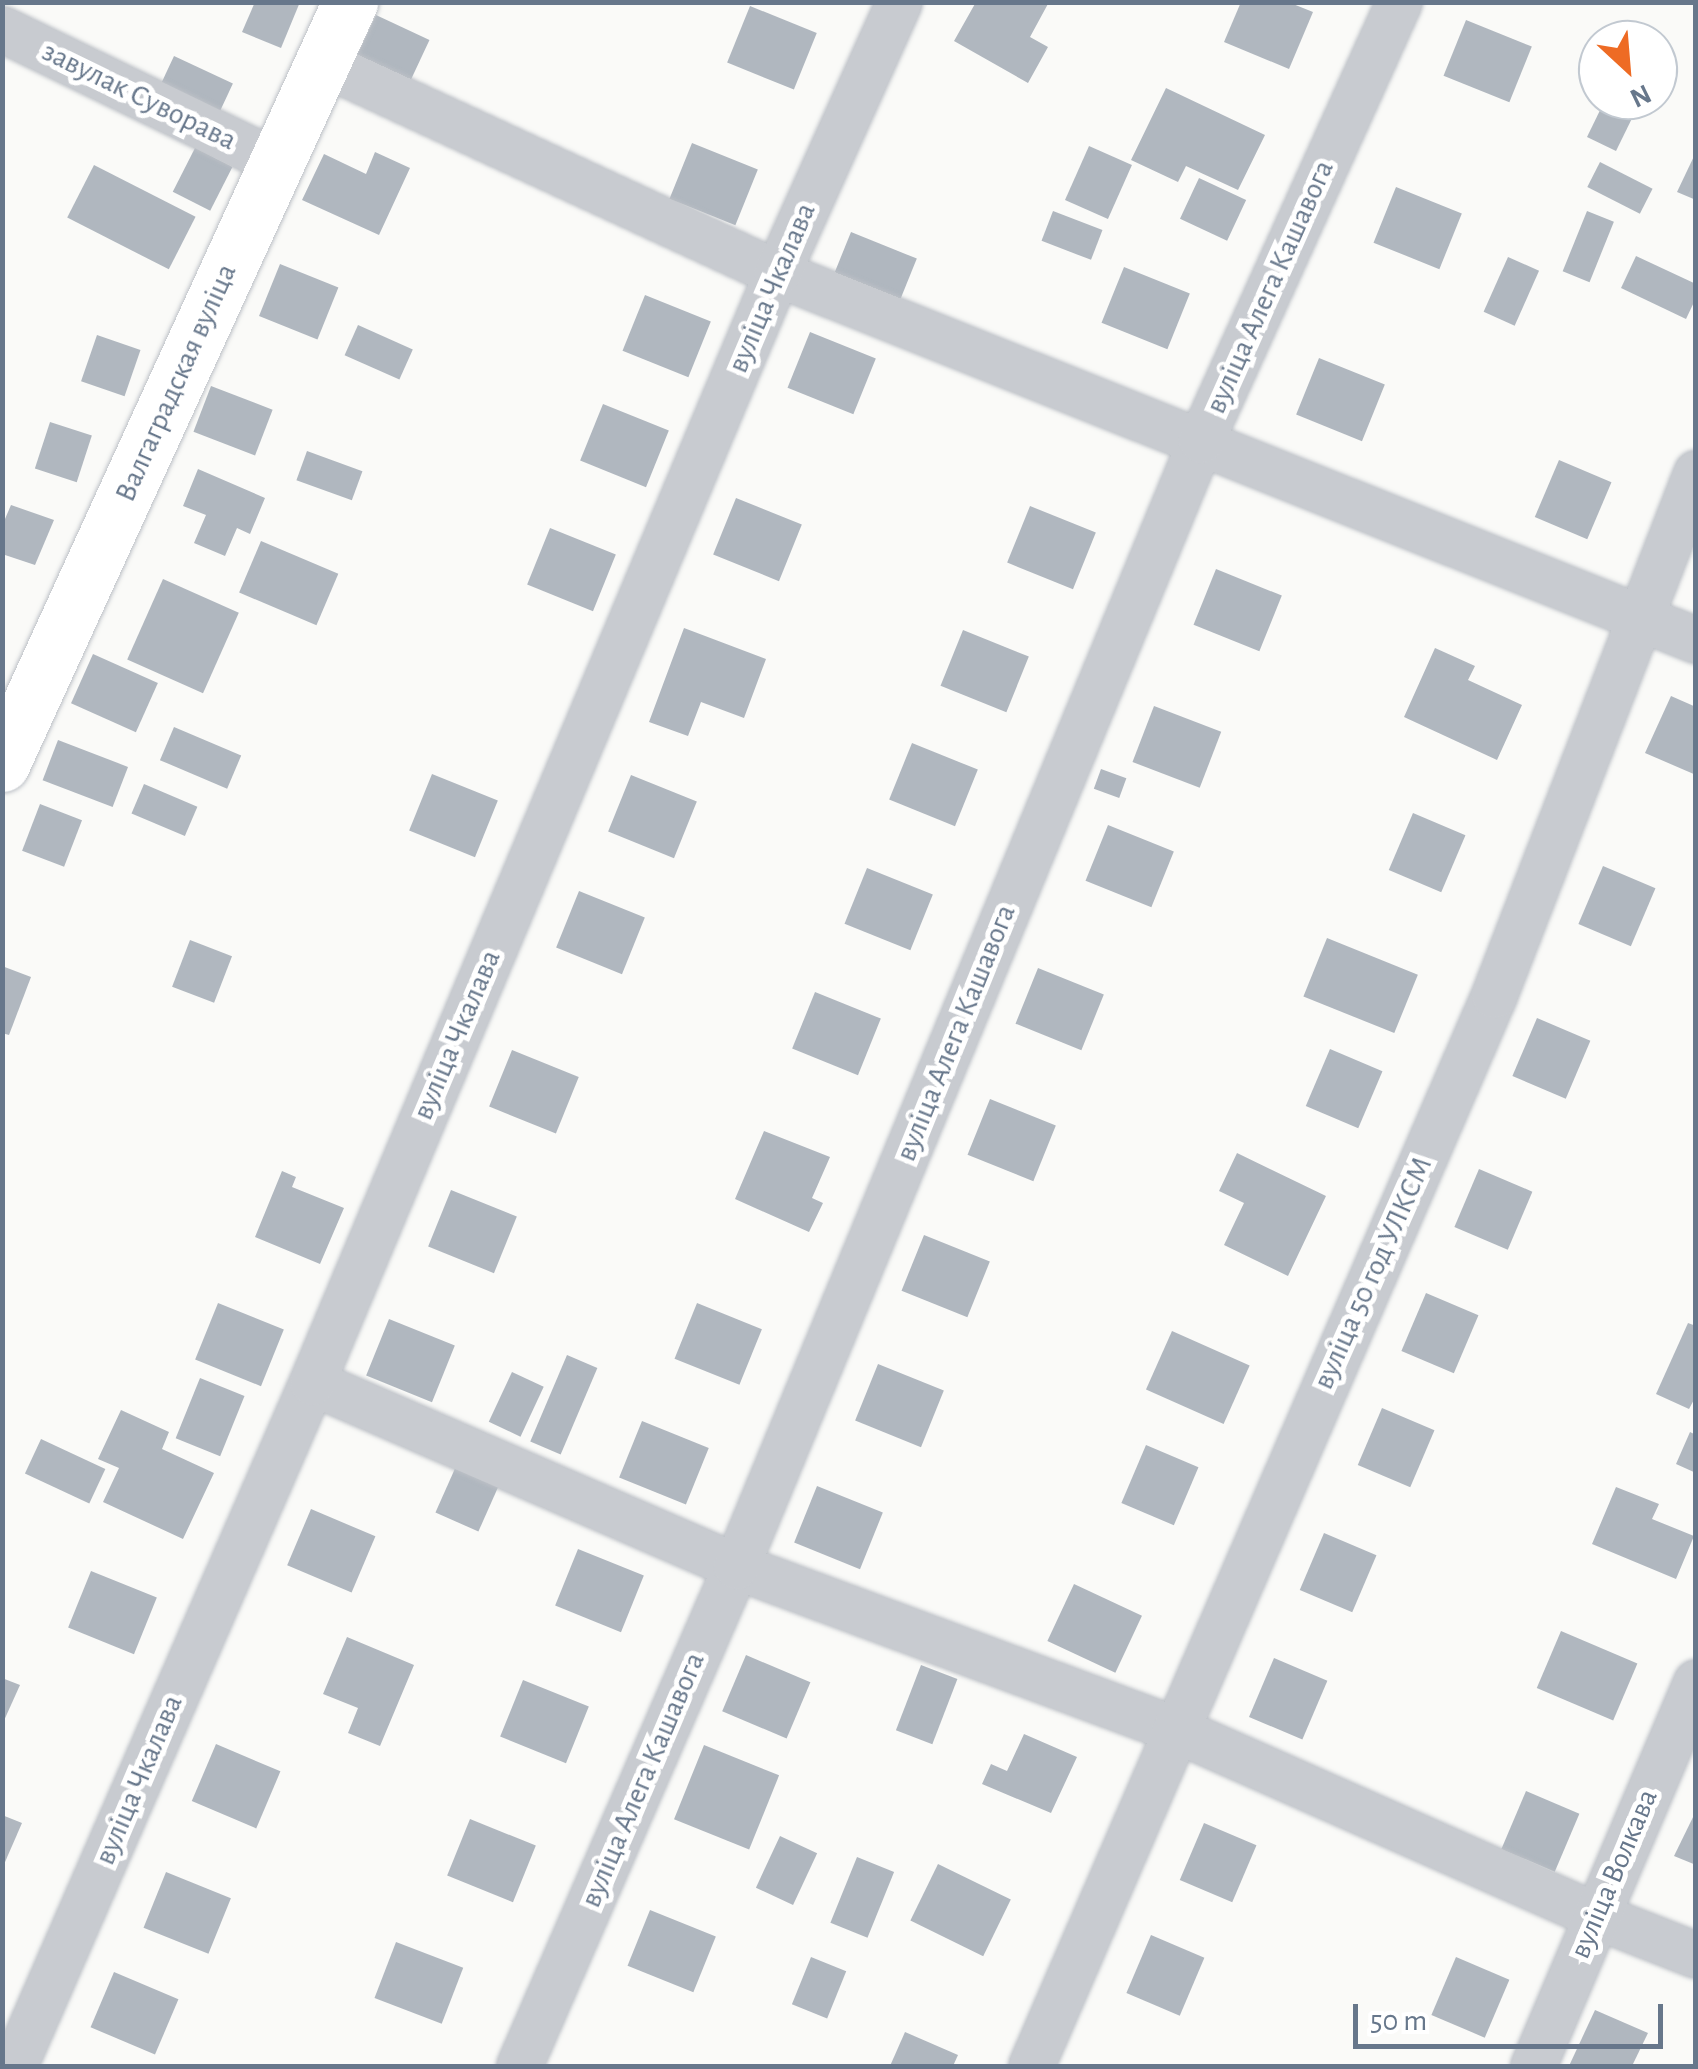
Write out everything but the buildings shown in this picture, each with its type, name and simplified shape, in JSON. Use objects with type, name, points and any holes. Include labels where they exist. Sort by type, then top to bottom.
[{"type":"street","name":"Валгаградская вуліца","points":[[2,764],[350,2]]},
{"type":"street","name":"вуліца Чкалава","points":[[14,2066],[312,1382],[777,272],[899,2]]},
{"type":"street","name":"вуліца Алега Кашавога","points":[[519,2066],[736,1566],[1201,440],[1398,2]]},
{"type":"street","name":"завулак Суворава","points":[[2,29],[276,162]]},
{"type":"street","points":[[323,64],[777,272],[1696,640]]},
{"type":"street","name":"вуліца 50 год УЛКСМ","points":[[1031,2066],[1494,995],[1637,615],[1696,473]]},
{"type":"street","points":[[312,1382],[736,1566],[1174,1729],[1597,1916],[1696,1955]]},
{"type":"street","name":"вуліца Волкава","points":[[1533,2066],[1696,1682]]}]
